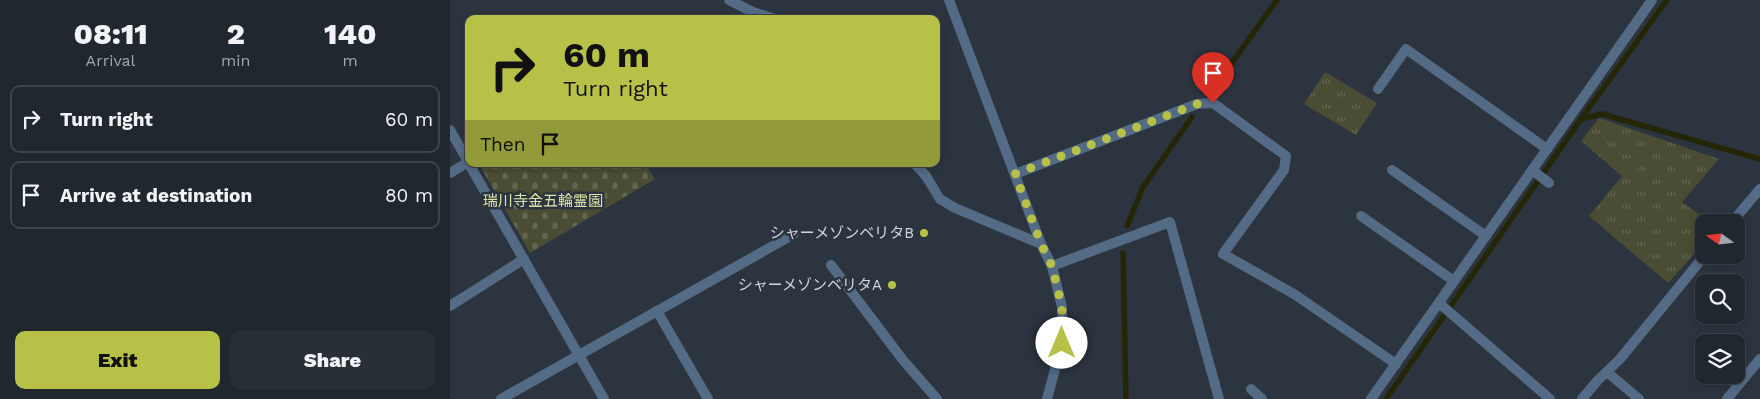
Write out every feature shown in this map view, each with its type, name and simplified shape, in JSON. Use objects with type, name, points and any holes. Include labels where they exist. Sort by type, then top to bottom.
[{"type":"street","points":[[729,0],[763,15]]},
{"type":"street","points":[[949,0],[1041,244],[1052,266],[1062,307],[1062,343],[1047,399]]},
{"type":"street","points":[[1371,399],[1396,364],[1446,309],[1454,281],[1652,0]]},
{"type":"street","points":[[1378,89],[1406,49],[1547,149]]},
{"type":"street","points":[[1015,174],[1197,104],[1213,103],[1286,156],[1284,170],[1223,254],[1294,294],[1396,364]]},
{"type":"street","points":[[450,130],[465,156]]},
{"type":"street","points":[[450,172],[465,165]]},
{"type":"street","points":[[471,167],[604,399]]},
{"type":"street","points":[[918,167],[926,176],[940,199],[955,208],[1041,244]]},
{"type":"street","points":[[1392,170],[1486,236]]},
{"type":"street","points":[[1532,170],[1548,183]]},
{"type":"street","points":[[1739,214],[1760,189]]},
{"type":"street","points":[[1361,216],[1454,281]]},
{"type":"street","points":[[1052,266],[1170,222],[1219,399]]},
{"type":"street","points":[[501,399],[794,234]]},
{"type":"street","points":[[450,306],[524,259]]},
{"type":"street","points":[[1582,399],[1620,359],[1698,264]]},
{"type":"street","points":[[831,265],[903,360],[937,399]]},
{"type":"street","points":[[1446,309],[1550,399]]},
{"type":"street","points":[[657,311],[708,399]]},
{"type":"street","points":[[1727,399],[1760,359]]},
{"type":"street","points":[[1607,372],[1639,399]]},
{"type":"street","points":[[1251,389],[1262,399]]},
{"type":"green space","points":[[1325,72],[1377,103],[1356,135],[1304,104]]},
{"type":"green space","points":[[1599,118],[1719,159],[1682,202],[1698,214],[1695,214],[1695,253],[1668,283],[1589,216],[1622,176],[1581,141]]},
{"type":"green space","name":"瑞川寺金五輪霊園","points":[[481,167],[647,167],[655,179],[530,253]]},
{"type":"waterway","points":[[1216,85],[1277,0]]},
{"type":"waterway","points":[[1581,119],[1667,0]]},
{"type":"waterway","points":[[1386,399],[1581,119],[1602,114],[1760,159]]},
{"type":"waterway","points":[[1127,226],[1143,187],[1192,117]]},
{"type":"waterway","points":[[1123,253],[1126,399]]},
{"type":"place","name":"シャーメゾンベリタB","points":[[924,233]]},
{"type":"place","name":"シャーメゾンベリタA","points":[[892,285]]},
{"type":"route","points":[[1062,343],[1062,307],[1052,266],[1041,244],[1015,174],[1197,104],[1213,103]]}]
